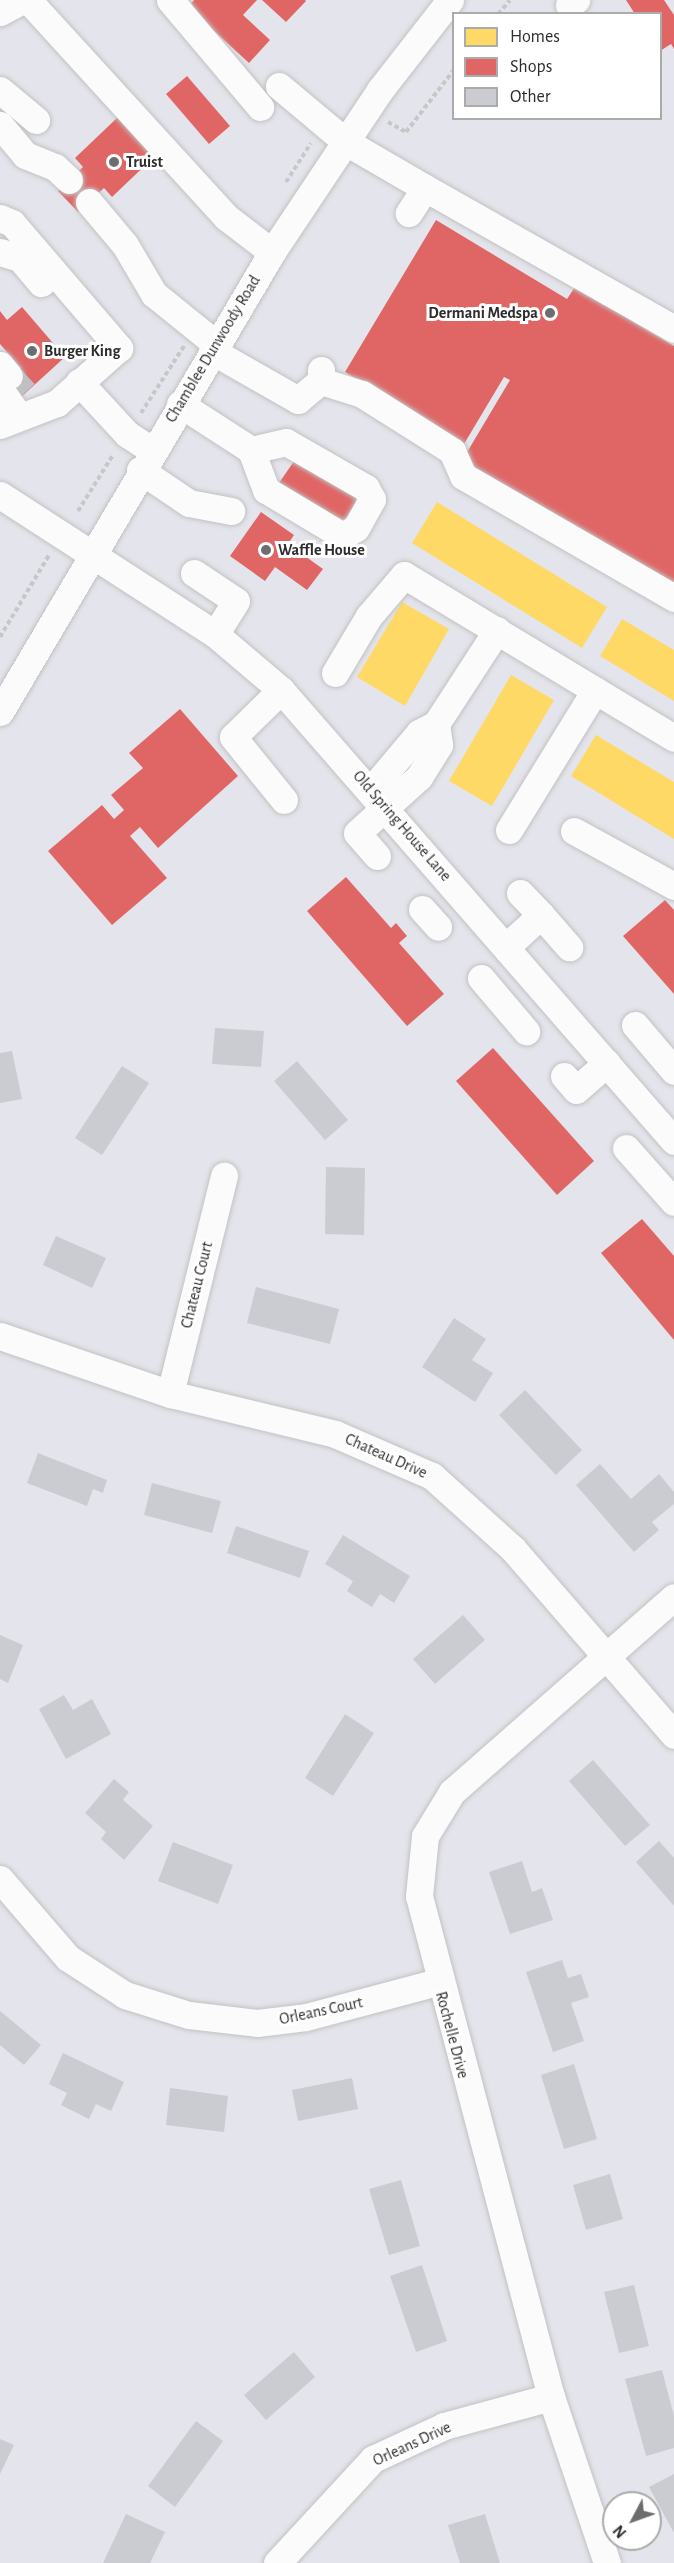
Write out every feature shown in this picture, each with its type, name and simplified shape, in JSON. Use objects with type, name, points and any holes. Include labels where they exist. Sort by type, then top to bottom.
[{"type":"street","points":[[0,12],[23,0]]},
{"type":"street","points":[[28,0],[226,217],[272,252]]},
{"type":"street","points":[[170,0],[260,107]]},
{"type":"street","name":"Chamblee Dunwoody Road","points":[[0,712],[92,551],[272,252],[346,142],[450,0]]},
{"type":"street","points":[[279,86],[346,142],[674,329]]},
{"type":"street","points":[[0,90],[36,120]]},
{"type":"street","points":[[0,125],[25,155],[55,166],[69,180]]},
{"type":"street","points":[[409,213],[425,188]]},
{"type":"street","points":[[89,202],[125,245],[154,294],[214,348],[298,400],[321,376],[362,394],[452,451],[463,476],[674,598]]},
{"type":"street","points":[[0,218],[12,223],[119,348],[57,403],[38,414],[10,396]]},
{"type":"street","points":[[0,238],[10,255],[107,359]]},
{"type":"street","points":[[79,382],[127,434],[146,460],[189,502],[231,511]]},
{"type":"street","points":[[180,404],[251,450]]},
{"type":"street","name":"Old Spring House Lane","points":[[0,495],[92,551],[214,634],[281,690],[507,946],[674,1141]]},
{"type":"street","points":[[194,573],[236,601],[214,634]]},
{"type":"street","points":[[335,674],[369,616],[404,575],[674,738]]},
{"type":"street","points":[[377,856],[357,833],[379,800],[439,745],[436,724],[497,630]]},
{"type":"street","points":[[281,690],[233,737],[284,800]]},
{"type":"street","points":[[509,830],[595,690]]},
{"type":"street","points":[[574,831],[674,886]]},
{"type":"street","points":[[520,893],[569,947]]},
{"type":"street","points":[[507,946],[541,915]]},
{"type":"street","points":[[481,978],[495,1009],[526,1031]]},
{"type":"street","points":[[635,1025],[674,1071]]},
{"type":"street","points":[[576,1090],[607,1063]]},
{"type":"street","points":[[627,1148],[674,1202]]},
{"type":"street","name":"Chateau Court","points":[[170,1394],[224,1176]]},
{"type":"street","name":"Chateau Drive","points":[[0,1336],[170,1394],[335,1434],[432,1476],[513,1549],[674,1735]]},
{"type":"street","name":"Rochelle Drive","points":[[607,2563],[551,2397],[438,1982],[419,1896],[424,1836],[452,1792],[605,1655],[674,1597]]},
{"type":"street","name":"Orleans Court","points":[[0,1879],[68,1958],[126,1995],[189,2015],[257,2023],[306,2017],[438,1982]]},
{"type":"street","name":"Orleans Drive","points":[[277,2563],[373,2459],[444,2426],[551,2397]]},
{"type":"path","points":[[500,12],[510,0]]},
{"type":"path","points":[[390,124],[406,132],[452,71]]},
{"type":"path","points":[[0,637],[50,554]]},
{"type":"building: Homes","points":[[437,502],[607,607],[582,648],[412,543]]},
{"type":"building: Homes","points":[[402,602],[449,629],[405,706],[357,677]]},
{"type":"building: Homes","points":[[622,619],[674,650],[674,701],[600,656]]},
{"type":"building: Homes","points":[[511,675],[554,700],[492,806],[449,781]]},
{"type":"building: Homes","points":[[596,735],[674,782],[674,839],[571,776]]},
{"type":"building: Shops","points":[[194,0],[257,0],[243,15],[270,40],[249,63],[188,7]]},
{"type":"building: Shops","points":[[262,0],[305,0],[306,1],[286,22]]},
{"type":"building: Shops","points":[[626,0],[664,0],[674,15],[674,49],[671,44],[662,50],[662,12],[634,12]]},
{"type":"building: Shops","points":[[187,76],[230,126],[209,144],[166,94]]},
{"type":"building: Shops","name":"Truist","points":[[118,117],[155,156],[112,197],[104,188],[78,212],[58,191],[83,167],[75,158]]},
{"type":"building: Shops","points":[[436,220],[567,299],[575,287],[674,346],[674,593],[460,464],[510,380],[504,377],[464,444],[345,372]]},
{"type":"building: Shops","name":"Burger King","points":[[22,307],[65,357],[20,398],[4,380],[21,368],[0,344],[0,311],[7,320]]},
{"type":"building: Shops","points":[[299,454],[361,496],[341,525],[279,483]]},
{"type":"building: Shops","name":"Waffle House","points":[[261,512],[294,535],[288,544],[323,569],[307,590],[275,567],[265,581],[230,556]]},
{"type":"building: Shops","points":[[180,709],[238,776],[158,848],[140,827],[130,836],[167,878],[112,925],[48,851],[102,805],[114,819],[124,810],[111,795],[143,768],[129,753]]},
{"type":"building: Shops","points":[[346,877],[391,928],[396,923],[407,936],[399,943],[444,994],[407,1026],[307,911]]},
{"type":"building: Shops","points":[[665,900],[674,910],[674,994],[623,936]]},
{"type":"building: Shops","points":[[493,1048],[594,1161],[557,1195],[456,1081]]},
{"type":"building: Shops","points":[[642,1219],[674,1256],[674,1340],[601,1253]]},
{"type":"building: Other","points":[[215,1028],[264,1031],[261,1067],[212,1064]]},
{"type":"building: Other","points":[[12,1051],[22,1099],[0,1103],[0,1053]]},
{"type":"building: Other","points":[[297,1061],[348,1120],[325,1140],[274,1081]]},
{"type":"building: Other","points":[[122,1066],[149,1083],[102,1155],[75,1138]]},
{"type":"building: Other","points":[[326,1167],[365,1168],[364,1235],[325,1234]]},
{"type":"building: Other","points":[[56,1236],[106,1258],[92,1288],[43,1265]]},
{"type":"building: Other","points":[[256,1287],[339,1309],[330,1344],[247,1323]]},
{"type":"building: Other","points":[[454,1318],[486,1339],[472,1360],[493,1373],[475,1402],[422,1367]]},
{"type":"building: Other","points":[[525,1390],[582,1450],[556,1475],[499,1415]]},
{"type":"building: Other","points":[[38,1453],[107,1480],[103,1493],[93,1489],[87,1506],[27,1483]]},
{"type":"building: Other","points":[[600,1464],[631,1499],[659,1474],[674,1492],[674,1504],[652,1522],[659,1530],[634,1552],[576,1485]]},
{"type":"building: Other","points":[[152,1483],[221,1501],[212,1533],[144,1515]]},
{"type":"building: Other","points":[[236,1526],[309,1551],[300,1578],[227,1553]]},
{"type":"building: Other","points":[[343,1535],[410,1576],[394,1603],[380,1594],[372,1607],[347,1591],[353,1581],[325,1564]]},
{"type":"building: Other","points":[[463,1615],[485,1640],[435,1684],[413,1659]]},
{"type":"building: Other","points":[[0,1635],[23,1645],[8,1683],[0,1679]]},
{"type":"building: Other","points":[[64,1695],[73,1710],[92,1699],[111,1734],[66,1759],[39,1709]]},
{"type":"building: Other","points":[[345,1714],[374,1733],[333,1796],[305,1778]]},
{"type":"building: Other","points":[[593,1760],[650,1825],[625,1846],[569,1781]]},
{"type":"building: Other","points":[[114,1779],[129,1792],[123,1800],[153,1826],[124,1860],[101,1839],[106,1832],[85,1813]]},
{"type":"building: Other","points":[[659,1841],[674,1858],[674,1906],[636,1862]]},
{"type":"building: Other","points":[[173,1842],[233,1865],[218,1904],[158,1881]]},
{"type":"building: Other","points":[[522,1861],[532,1892],[542,1888],[553,1920],[510,1934],[489,1872]]},
{"type":"building: Other","points":[[562,1960],[568,1978],[581,1974],[589,1997],[571,2003],[584,2041],[553,2052],[526,1972]]},
{"type":"building: Other","points":[[0,2011],[41,2045],[24,2065],[0,2045]]},
{"type":"building: Other","points":[[63,2053],[124,2082],[111,2111],[96,2104],[89,2119],[61,2105],[67,2093],[49,2084]]},
{"type":"building: Other","points":[[574,2064],[597,2139],[564,2149],[541,2075]]},
{"type":"building: Other","points":[[352,2078],[358,2109],[298,2121],[292,2090]]},
{"type":"building: Other","points":[[170,2088],[228,2096],[224,2132],[166,2125]]},
{"type":"building: Other","points":[[610,2174],[623,2219],[586,2230],[573,2185]]},
{"type":"building: Other","points":[[401,2180],[420,2246],[389,2255],[369,2189]]},
{"type":"building: Other","points":[[422,2265],[447,2341],[416,2352],[390,2276]]},
{"type":"building: Other","points":[[634,2285],[649,2346],[619,2353],[604,2292]]},
{"type":"building: Other","points":[[294,2352],[315,2377],[266,2420],[244,2395]]},
{"type":"building: Other","points":[[662,2370],[674,2416],[674,2448],[646,2456],[625,2379]]},
{"type":"building: Other","points":[[196,2421],[223,2441],[175,2507],[148,2486]]},
{"type":"building: Other","points":[[0,2439],[14,2445],[0,2474]]},
{"type":"building: Other","points":[[674,2474],[674,2533],[662,2511],[662,2491],[651,2491],[649,2487]]},
{"type":"building: Other","points":[[126,2514],[165,2532],[150,2563],[103,2563]]},
{"type":"building: Other","points":[[485,2514],[500,2563],[460,2563],[448,2525]]},
{"type":"tunnel","points":[[9,376],[25,393]]},
{"type":"place","name":"Truist","points":[[114,162]]},
{"type":"place","name":"Dermani Medspa","points":[[550,313]]},
{"type":"place","name":"Burger King","points":[[32,351]]},
{"type":"place","name":"Waffle House","points":[[266,550]]}]
